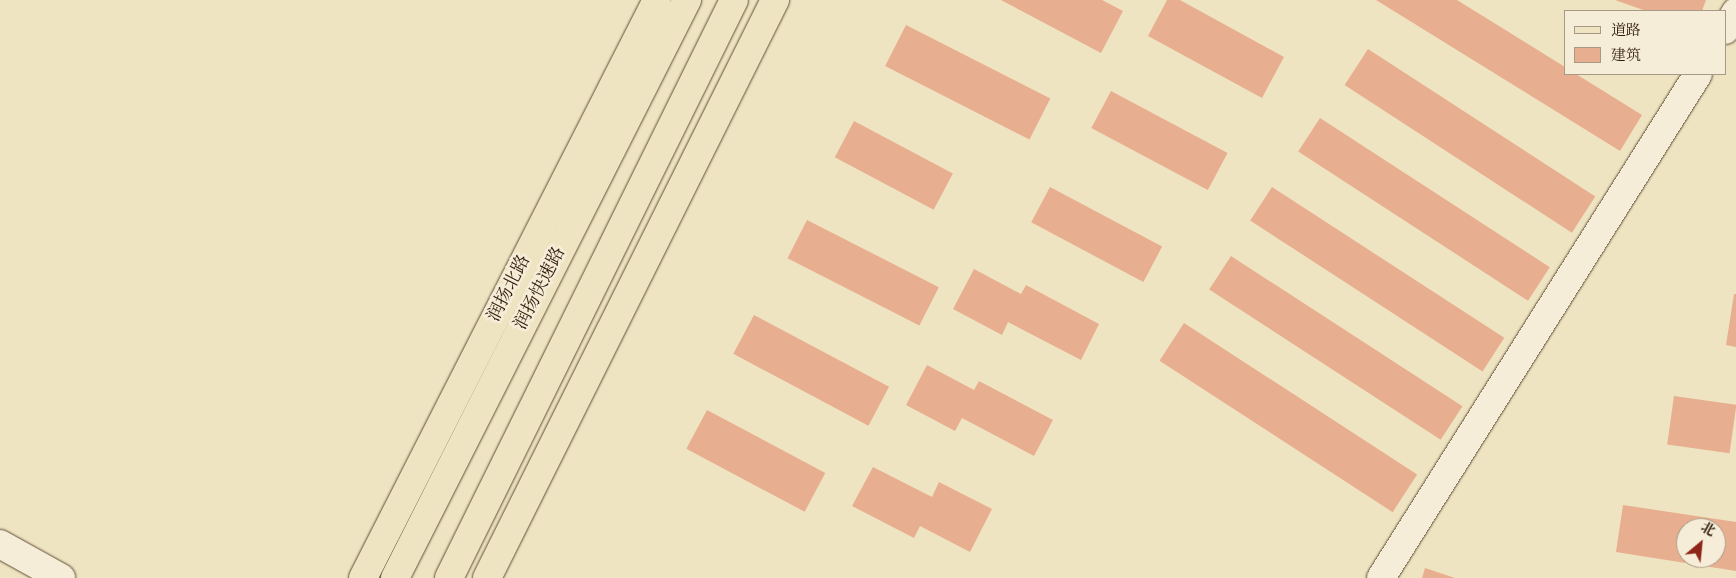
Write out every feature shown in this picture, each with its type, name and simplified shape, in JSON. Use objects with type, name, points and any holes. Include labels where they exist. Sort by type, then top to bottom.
[{"type":"main road","name":"润扬北路","points":[[363,578],[656,0]]},
{"type":"main road","name":"润扬快速路","points":[[396,578],[687,0]]},
{"type":"main road","points":[[448,578],[734,0]]},
{"type":"main road","points":[[487,578],[775,0]]},
{"type":"street","points":[[1726,28],[1736,12]]},
{"type":"street","points":[[1381,578],[1697,75]]},
{"type":"street","points":[[0,544],[61,578]]},
{"type":"building","points":[[1001,0],[1102,0],[1123,11],[1101,53]]},
{"type":"building","points":[[1167,0],[1180,0],[1284,57],[1262,98],[1148,36]]},
{"type":"building","points":[[1376,0],[1457,0],[1564,66],[1564,75],[1578,75],[1642,115],[1620,151]]},
{"type":"building","points":[[1615,0],[1706,0],[1702,10],[1643,10]]},
{"type":"building","points":[[906,25],[1050,99],[1029,140],[885,66]]},
{"type":"building","points":[[1368,49],[1595,197],[1572,233],[1345,85]]},
{"type":"building","points":[[1111,91],[1228,153],[1208,190],[1091,128]]},
{"type":"building","points":[[1320,118],[1550,267],[1528,301],[1298,152]]},
{"type":"building","points":[[854,121],[953,174],[934,210],[835,157]]},
{"type":"building","points":[[1050,187],[1162,247],[1143,282],[1031,222]]},
{"type":"building","points":[[1272,187],[1504,338],[1483,371],[1250,221]]},
{"type":"building","points":[[807,220],[939,287],[919,326],[787,258]]},
{"type":"building","points":[[1231,256],[1462,406],[1441,440],[1209,290]]},
{"type":"building","points":[[974,269],[1021,294],[1026,285],[1099,324],[1081,360],[1008,322],[1002,335],[953,309]]},
{"type":"building","points":[[1734,294],[1736,294],[1736,347],[1726,345]]},
{"type":"building","points":[[754,315],[889,387],[868,426],[733,354]]},
{"type":"building","points":[[1184,323],[1417,474],[1393,512],[1159,361]]},
{"type":"building","points":[[927,365],[974,390],[979,381],[1053,420],[1034,456],[962,418],[955,431],[906,405]]},
{"type":"building","points":[[1674,396],[1736,405],[1730,453],[1667,445]]},
{"type":"building","points":[[707,410],[825,473],[805,512],[686,449]]},
{"type":"building","points":[[873,467],[932,497],[939,482],[992,509],[970,552],[920,526],[914,538],[852,506]]},
{"type":"building","points":[[1623,505],[1709,518],[1676,518],[1676,562],[1616,552]]},
{"type":"building","points":[[1726,520],[1736,522],[1736,571],[1717,568],[1726,568]]},
{"type":"building","points":[[1425,568],[1455,578],[1422,578]]}]
